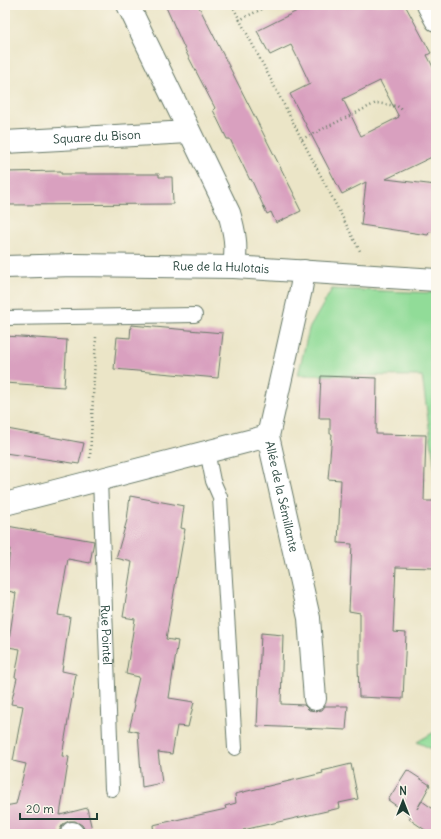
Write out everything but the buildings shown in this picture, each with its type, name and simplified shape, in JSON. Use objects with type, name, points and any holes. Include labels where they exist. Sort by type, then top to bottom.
[{"type":"street","points":[[128,5],[229,213],[235,231],[236,252],[234,267]]},
{"type":"street","points":[[428,5],[436,20]]},
{"type":"street","name":"Square du Bison","points":[[5,142],[189,132]]},
{"type":"street","name":"Rue de la Hulotais","points":[[5,268],[74,265],[234,267],[436,280]]},
{"type":"street","name":"Allée de la Sémillante","points":[[304,271],[268,436],[309,618],[315,699]]},
{"type":"street","points":[[5,504],[268,436]]},
{"type":"lane","points":[[5,318],[195,315]]},
{"type":"lane","points":[[207,451],[213,482],[220,497],[235,748]]},
{"type":"lane","name":"Rue Pointel","points":[[100,480],[112,790]]},
{"type":"path","points":[[232,5],[360,250],[358,275]]},
{"type":"path","points":[[240,20],[270,5]]},
{"type":"path","points":[[302,139],[376,103],[396,106],[404,112]]},
{"type":"path","points":[[97,316],[90,460],[100,480]]},
{"type":"green space","points":[[332,289],[436,293],[436,476],[422,376],[298,375],[309,329]]},
{"type":"green space","points":[[436,731],[436,751],[417,742]]}]
